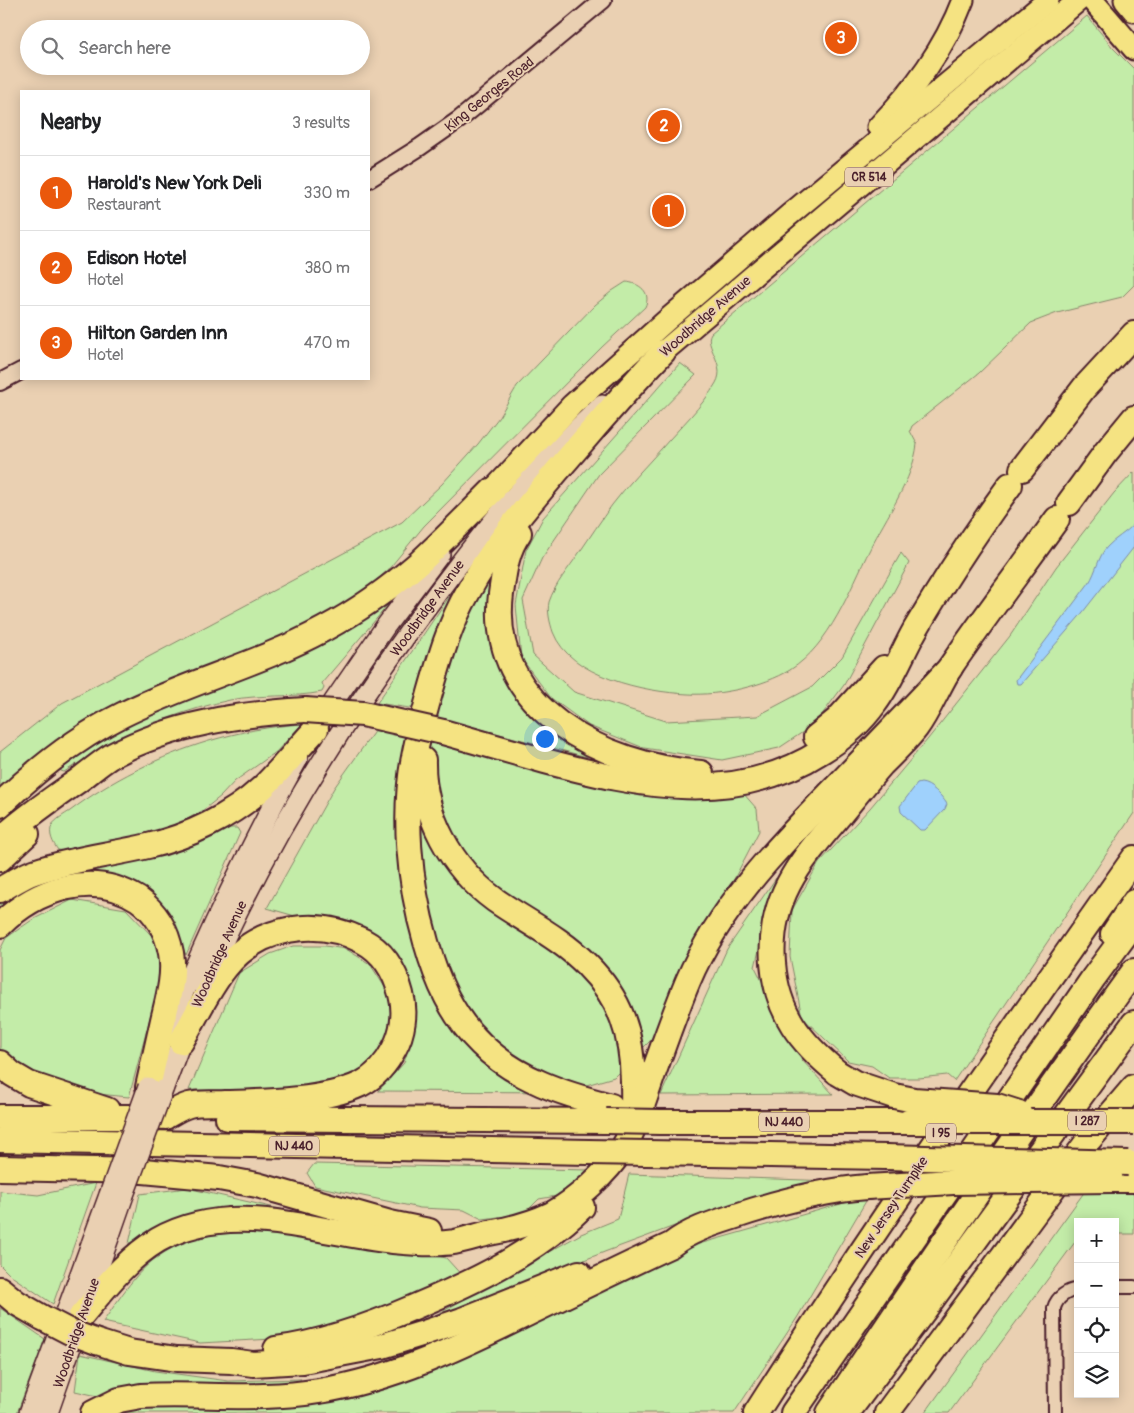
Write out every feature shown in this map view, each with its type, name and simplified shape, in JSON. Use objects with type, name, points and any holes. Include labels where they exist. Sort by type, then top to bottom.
[{"type":"highway","points":[[0,840],[40,806],[113,756],[160,736],[196,725],[271,712],[310,720],[363,714],[443,732],[594,774],[632,782],[670,786],[711,786],[744,782],[777,774],[808,760],[835,742],[861,721],[877,702],[911,637],[949,573],[1016,477],[1084,388],[1134,334]]},
{"type":"highway","points":[[608,1113],[585,1099],[540,1084],[498,1059],[465,1027],[451,1007],[440,986],[429,956],[416,904],[409,845],[408,817],[414,753],[445,644],[467,592],[498,544],[629,388],[663,352]]},
{"type":"highway","points":[[1041,1121],[996,1106],[914,1100],[894,1096],[855,1083],[838,1073],[804,1042],[790,1022],[779,998],[774,976],[774,931],[779,907],[788,884],[805,856],[880,767],[916,728],[950,668],[1106,452],[1134,418]]},
{"type":"highway","points":[[566,462],[514,539],[506,562],[500,617],[507,654],[513,671],[524,689],[538,707],[560,725],[587,741],[646,764],[677,772],[715,774],[748,769],[804,747],[831,725],[853,703],[911,637]]},
{"type":"highway","points":[[0,805],[50,760],[84,736],[121,715],[161,697],[290,646],[325,629],[360,608],[420,562],[493,490]]},
{"type":"highway","points":[[81,1316],[124,1267],[158,1240],[177,1231],[216,1220],[261,1220],[394,1241],[421,1243],[452,1242],[533,1223],[553,1213],[583,1192],[623,1148],[645,1098],[674,1014],[690,976],[726,912],[779,847],[950,668]]},
{"type":"highway","points":[[428,701],[423,768],[432,816],[440,836],[462,870],[477,885],[494,899],[572,952],[600,978],[613,997],[622,1014],[632,1053],[633,1111],[630,1134]]},
{"type":"highway","points":[[0,859],[49,816],[86,787],[119,766],[153,747],[194,730],[240,716]]},
{"type":"highway","points":[[0,890],[32,873],[70,861],[150,846],[182,836],[212,822],[262,788],[310,720]]},
{"type":"highway","name":"New Jersey Turnpike","points":[[756,1413],[898,1196],[1134,858]]},
{"type":"highway","points":[[0,925],[20,908],[40,896],[61,889],[84,885],[106,885],[125,892],[143,903],[156,917],[166,935],[171,954],[169,994],[155,1088]]},
{"type":"highway","points":[[1094,977],[1113,932],[1134,902]]},
{"type":"highway","name":"I 95","points":[[793,1413],[1094,977],[1134,923]]},
{"type":"highway","points":[[165,1117],[189,1105],[302,1098],[345,1090],[362,1084],[377,1072],[389,1058],[398,1042],[403,1020],[403,1001],[398,980],[389,963],[374,947],[354,936],[332,930],[307,927],[285,930],[263,938],[246,949],[226,967],[181,1042]]},
{"type":"highway","points":[[829,1413],[1050,1086],[1134,971]]},
{"type":"highway","points":[[847,1413],[926,1309],[1134,1023]]},
{"type":"highway","points":[[0,1064],[29,1084],[126,1116]]},
{"type":"highway","points":[[887,1413],[1088,1141],[1134,1087]]},
{"type":"highway","points":[[1088,1141],[1134,1110]]},
{"type":"highway","name":"NJ 440","points":[[0,1117],[608,1113],[660,1122],[1041,1121]]},
{"type":"highway","name":"I 287","points":[[1041,1121],[1134,1122]]},
{"type":"highway","name":"NJ 440","points":[[0,1140],[886,1157],[1127,1172]]},
{"type":"highway","points":[[231,1361],[252,1353],[310,1343],[367,1326],[434,1299],[493,1271],[544,1240],[567,1222],[589,1201],[606,1180],[612,1162]]},
{"type":"highway","points":[[0,1168],[143,1171],[219,1178],[266,1187],[423,1231],[491,1233]]},
{"type":"highway","points":[[93,1413],[119,1400],[141,1396],[288,1395],[351,1385],[385,1376],[415,1366],[473,1341],[671,1245],[684,1236],[765,1206],[835,1190],[1127,1172]]},
{"type":"highway","points":[[0,1290],[42,1318],[70,1332],[129,1352],[195,1361],[231,1361],[253,1364],[304,1361],[382,1346],[462,1320],[668,1236],[684,1236]]},
{"type":"main road","points":[[788,216],[864,142],[913,88],[943,44],[963,0]]},
{"type":"main road","name":"Woodbridge Avenue","points":[[155,1088],[181,1042],[217,956],[252,882],[307,784],[368,690],[438,592],[509,502],[547,458],[586,420],[663,352],[1081,0]]},
{"type":"main road","points":[[1092,0],[1134,49]]},
{"type":"main road","points":[[1125,0],[1134,11]]},
{"type":"main road","name":"Woodbridge Avenue","points":[[29,1413],[117,1195],[155,1088],[174,1016],[233,884],[274,803],[310,720],[493,490],[572,406],[668,319],[788,216],[1046,2]]},
{"type":"main road","name":"Woodbridge Avenue","points":[[48,1413],[81,1316],[117,1195]]},
{"type":"street","name":"King Georges Road","points":[[370,178],[460,119],[603,0]]},
{"type":"street","points":[[0,382],[20,372]]},
{"type":"street","points":[[1119,1287],[1134,1286]]},
{"type":"street","points":[[1055,1413],[1054,1308],[1056,1301],[1074,1289]]},
{"type":"green space","points":[[1087,16],[1113,48],[1134,69],[1134,285],[1122,297],[1057,313],[1031,323],[979,373],[912,426],[910,431],[917,444],[905,485],[870,549],[838,615],[817,646],[790,670],[767,681],[741,689],[727,692],[688,694],[651,690],[611,679],[592,671],[575,660],[562,648],[553,632],[548,609],[549,602],[562,576],[612,505],[711,392],[719,376],[719,369],[710,344],[709,338],[711,333]]},
{"type":"green space","points":[[626,282],[640,286],[643,289],[647,297],[645,307],[602,347],[424,526],[388,570],[371,585],[349,601],[298,631],[162,683],[118,703],[81,723],[0,787],[0,752],[62,703],[402,522],[442,484],[478,444],[499,417],[517,386],[595,305]]},
{"type":"green space","points":[[680,363],[696,375],[599,474],[542,558],[523,600],[533,655],[574,692],[666,721],[757,716],[812,687],[842,657],[901,553],[909,563],[844,685],[815,724],[779,748],[722,760],[644,748],[589,726],[551,698],[521,658],[516,605],[526,550],[543,518]]},
{"type":"green space","points":[[1134,472],[1134,813],[954,1081],[947,1075],[919,1078],[889,1078],[872,1066],[848,1061],[802,1017],[790,957],[792,910],[819,863],[870,808],[928,739],[1010,636],[1056,567],[1114,493]]},
{"type":"green space","points":[[493,566],[522,702],[587,757],[435,717],[454,651]]},
{"type":"green space","points":[[459,582],[416,709],[377,703]]},
{"type":"green space","points":[[388,605],[322,683],[324,688],[322,692],[241,698],[200,708],[138,730],[64,772],[61,771],[60,768],[94,742],[128,724],[318,642]]},
{"type":"green space","points":[[302,724],[276,752],[235,781],[221,796],[202,811],[182,822],[154,832],[65,851],[58,850],[53,841],[51,828],[58,819],[102,789],[136,770],[172,754],[209,741],[267,728]]},
{"type":"green space","points":[[378,726],[640,796],[743,793],[757,809],[759,831],[650,1041],[614,1077],[562,1092],[378,1091],[404,1063],[415,1022],[410,980],[396,953],[377,934],[344,919],[295,916],[267,908],[334,788]]},
{"type":"green space","points":[[230,828],[237,828],[240,833],[186,955],[166,910],[135,888],[99,879],[0,915],[0,902],[47,880],[190,845]]},
{"type":"green space","points":[[776,878],[755,967],[802,1060],[833,1094],[661,1095],[727,949]]},
{"type":"green space","points":[[72,900],[126,909],[153,937],[163,969],[129,1097],[67,1091],[0,1056],[0,950],[6,938],[32,920]]},
{"type":"green space","points":[[293,946],[325,946],[346,949],[370,964],[388,992],[395,1017],[387,1045],[356,1074],[305,1091],[189,1090],[239,973],[270,954]]},
{"type":"green space","points":[[314,1164],[589,1170],[569,1194],[539,1199],[524,1214],[482,1219],[464,1210],[420,1208],[315,1186],[307,1173]]},
{"type":"green space","points":[[629,1174],[833,1181],[753,1197],[607,1251],[418,1325],[581,1234],[618,1219]]},
{"type":"green space","points":[[96,1183],[53,1304],[10,1275],[0,1265],[0,1191],[38,1195]]},
{"type":"green space","points":[[1088,1187],[1134,1188],[1134,1234],[1119,1234],[1119,1218],[1074,1218],[1074,1243],[949,1413],[925,1413]]},
{"type":"green space","points":[[187,1188],[311,1216],[128,1248],[140,1194]]},
{"type":"green space","points":[[869,1196],[797,1318],[734,1413],[109,1413],[117,1408],[405,1379],[488,1346],[699,1244]]},
{"type":"green space","points":[[217,1231],[289,1236],[404,1249],[446,1258],[465,1279],[309,1337],[200,1343],[103,1322],[137,1276],[153,1260],[175,1247]]},
{"type":"green space","points":[[0,1308],[45,1339],[17,1413],[0,1413]]},
{"type":"green space","points":[[80,1354],[155,1371],[228,1381],[301,1379],[285,1391],[102,1397],[75,1391]]},
{"type":"water","points":[[1134,524],[1134,547],[1079,617],[1021,684],[1017,684],[1016,680],[1089,583],[1104,550]]},
{"type":"water","points":[[921,783],[936,790],[947,804],[945,809],[925,830],[920,830],[901,812],[900,806],[917,784]]},
{"type":"place","name":"Hilton Garden Inn","points":[[841,38]]},
{"type":"place","name":"Edison Hotel","points":[[664,126]]},
{"type":"place","name":"Harold's New York Deli","points":[[668,211]]}]
